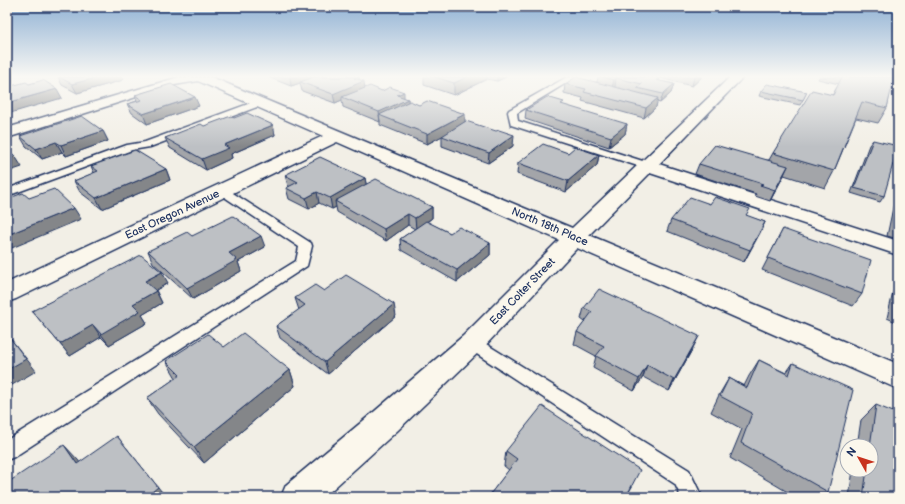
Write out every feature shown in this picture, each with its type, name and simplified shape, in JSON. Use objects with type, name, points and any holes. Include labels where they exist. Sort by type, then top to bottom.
[{"type":"street","points":[[7,133],[111,101]]},
{"type":"street","name":"North 18th Place","points":[[258,101],[898,377]]},
{"type":"street","name":"East Colter Street","points":[[298,497],[386,421],[472,343],[575,237],[713,101]]},
{"type":"street","name":"East Oregon Avenue","points":[[7,293],[338,135]]},
{"type":"street","points":[[648,166],[898,248]]},
{"type":"lane","points":[[532,101],[512,112],[514,122],[648,166]]},
{"type":"lane","points":[[7,193],[130,147],[147,145],[262,102]]},
{"type":"lane","points":[[7,451],[302,263],[306,246],[221,190]]},
{"type":"lane","points":[[472,343],[682,477],[692,497]]},
{"type":"building","points":[[7,101],[16,101],[7,103]]},
{"type":"building","points":[[140,101],[184,101],[143,114],[127,104]]},
{"type":"building","points":[[351,101],[405,101],[379,112]]},
{"type":"building","points":[[410,101],[419,105],[427,101],[465,114],[427,134],[379,115]]},
{"type":"building","points":[[541,101],[559,101],[564,102],[561,104],[627,124],[611,137],[526,110]]},
{"type":"building","points":[[617,101],[655,101],[646,108]]},
{"type":"building","points":[[805,101],[889,101],[887,108],[862,102],[834,171],[773,153]]},
{"type":"building","points":[[247,113],[273,125],[224,145],[229,148],[202,159],[165,138],[201,124],[204,126],[231,116],[234,118]]},
{"type":"building","points":[[82,116],[103,131],[61,145],[56,142],[36,149],[20,136]]},
{"type":"building","points":[[466,121],[514,135],[489,153],[442,136]]},
{"type":"building","points":[[873,140],[898,146],[884,196],[854,188]]},
{"type":"building","points":[[543,144],[568,153],[575,147],[599,155],[568,181],[518,163]]},
{"type":"building","points":[[715,145],[788,166],[775,190],[760,185],[763,184],[699,164]]},
{"type":"building","points":[[7,149],[15,156],[7,159]]},
{"type":"building","points":[[135,150],[166,169],[96,198],[74,181],[98,171],[91,166]]},
{"type":"building","points":[[320,157],[365,178],[330,198],[317,192],[306,198],[286,188],[298,182],[285,175]]},
{"type":"building","points":[[376,179],[432,207],[415,218],[408,214],[384,229],[335,201]]},
{"type":"building","points":[[54,189],[74,208],[7,235],[7,199],[23,193],[29,198]]},
{"type":"building","points":[[690,197],[710,204],[715,197],[750,209],[746,215],[765,222],[750,250],[671,220]]},
{"type":"building","points":[[233,216],[261,236],[229,253],[237,260],[187,288],[148,251],[187,232],[192,236]]},
{"type":"building","points":[[426,221],[450,233],[459,227],[490,243],[457,270],[400,239]]},
{"type":"building","points":[[783,229],[871,260],[862,294],[768,258]]},
{"type":"building","points":[[141,255],[162,272],[145,281],[156,291],[133,304],[140,311],[101,334],[93,325],[60,344],[32,311]]},
{"type":"building","points":[[346,275],[394,304],[325,362],[276,326],[305,305],[295,298],[315,285],[324,291]]},
{"type":"building","points":[[599,289],[699,336],[674,380],[647,365],[639,379],[596,356],[604,346],[577,332],[592,312],[584,308]]},
{"type":"building","points":[[243,333],[290,370],[194,447],[147,398],[180,375],[166,361],[208,334],[224,347]]},
{"type":"building","points":[[7,334],[26,359],[7,370]]},
{"type":"building","points":[[759,360],[789,375],[793,363],[853,390],[841,438],[839,438],[839,447],[828,492],[741,443],[752,413],[720,396],[729,378],[747,388]]},
{"type":"building","points":[[876,405],[898,414],[898,497],[863,497],[866,478],[879,478],[879,438],[871,438]]},
{"type":"building","points":[[542,406],[640,470],[626,497],[488,497],[517,459],[506,451]]},
{"type":"building","points":[[117,436],[158,487],[146,497],[7,497],[7,483],[64,445],[77,464]]}]
